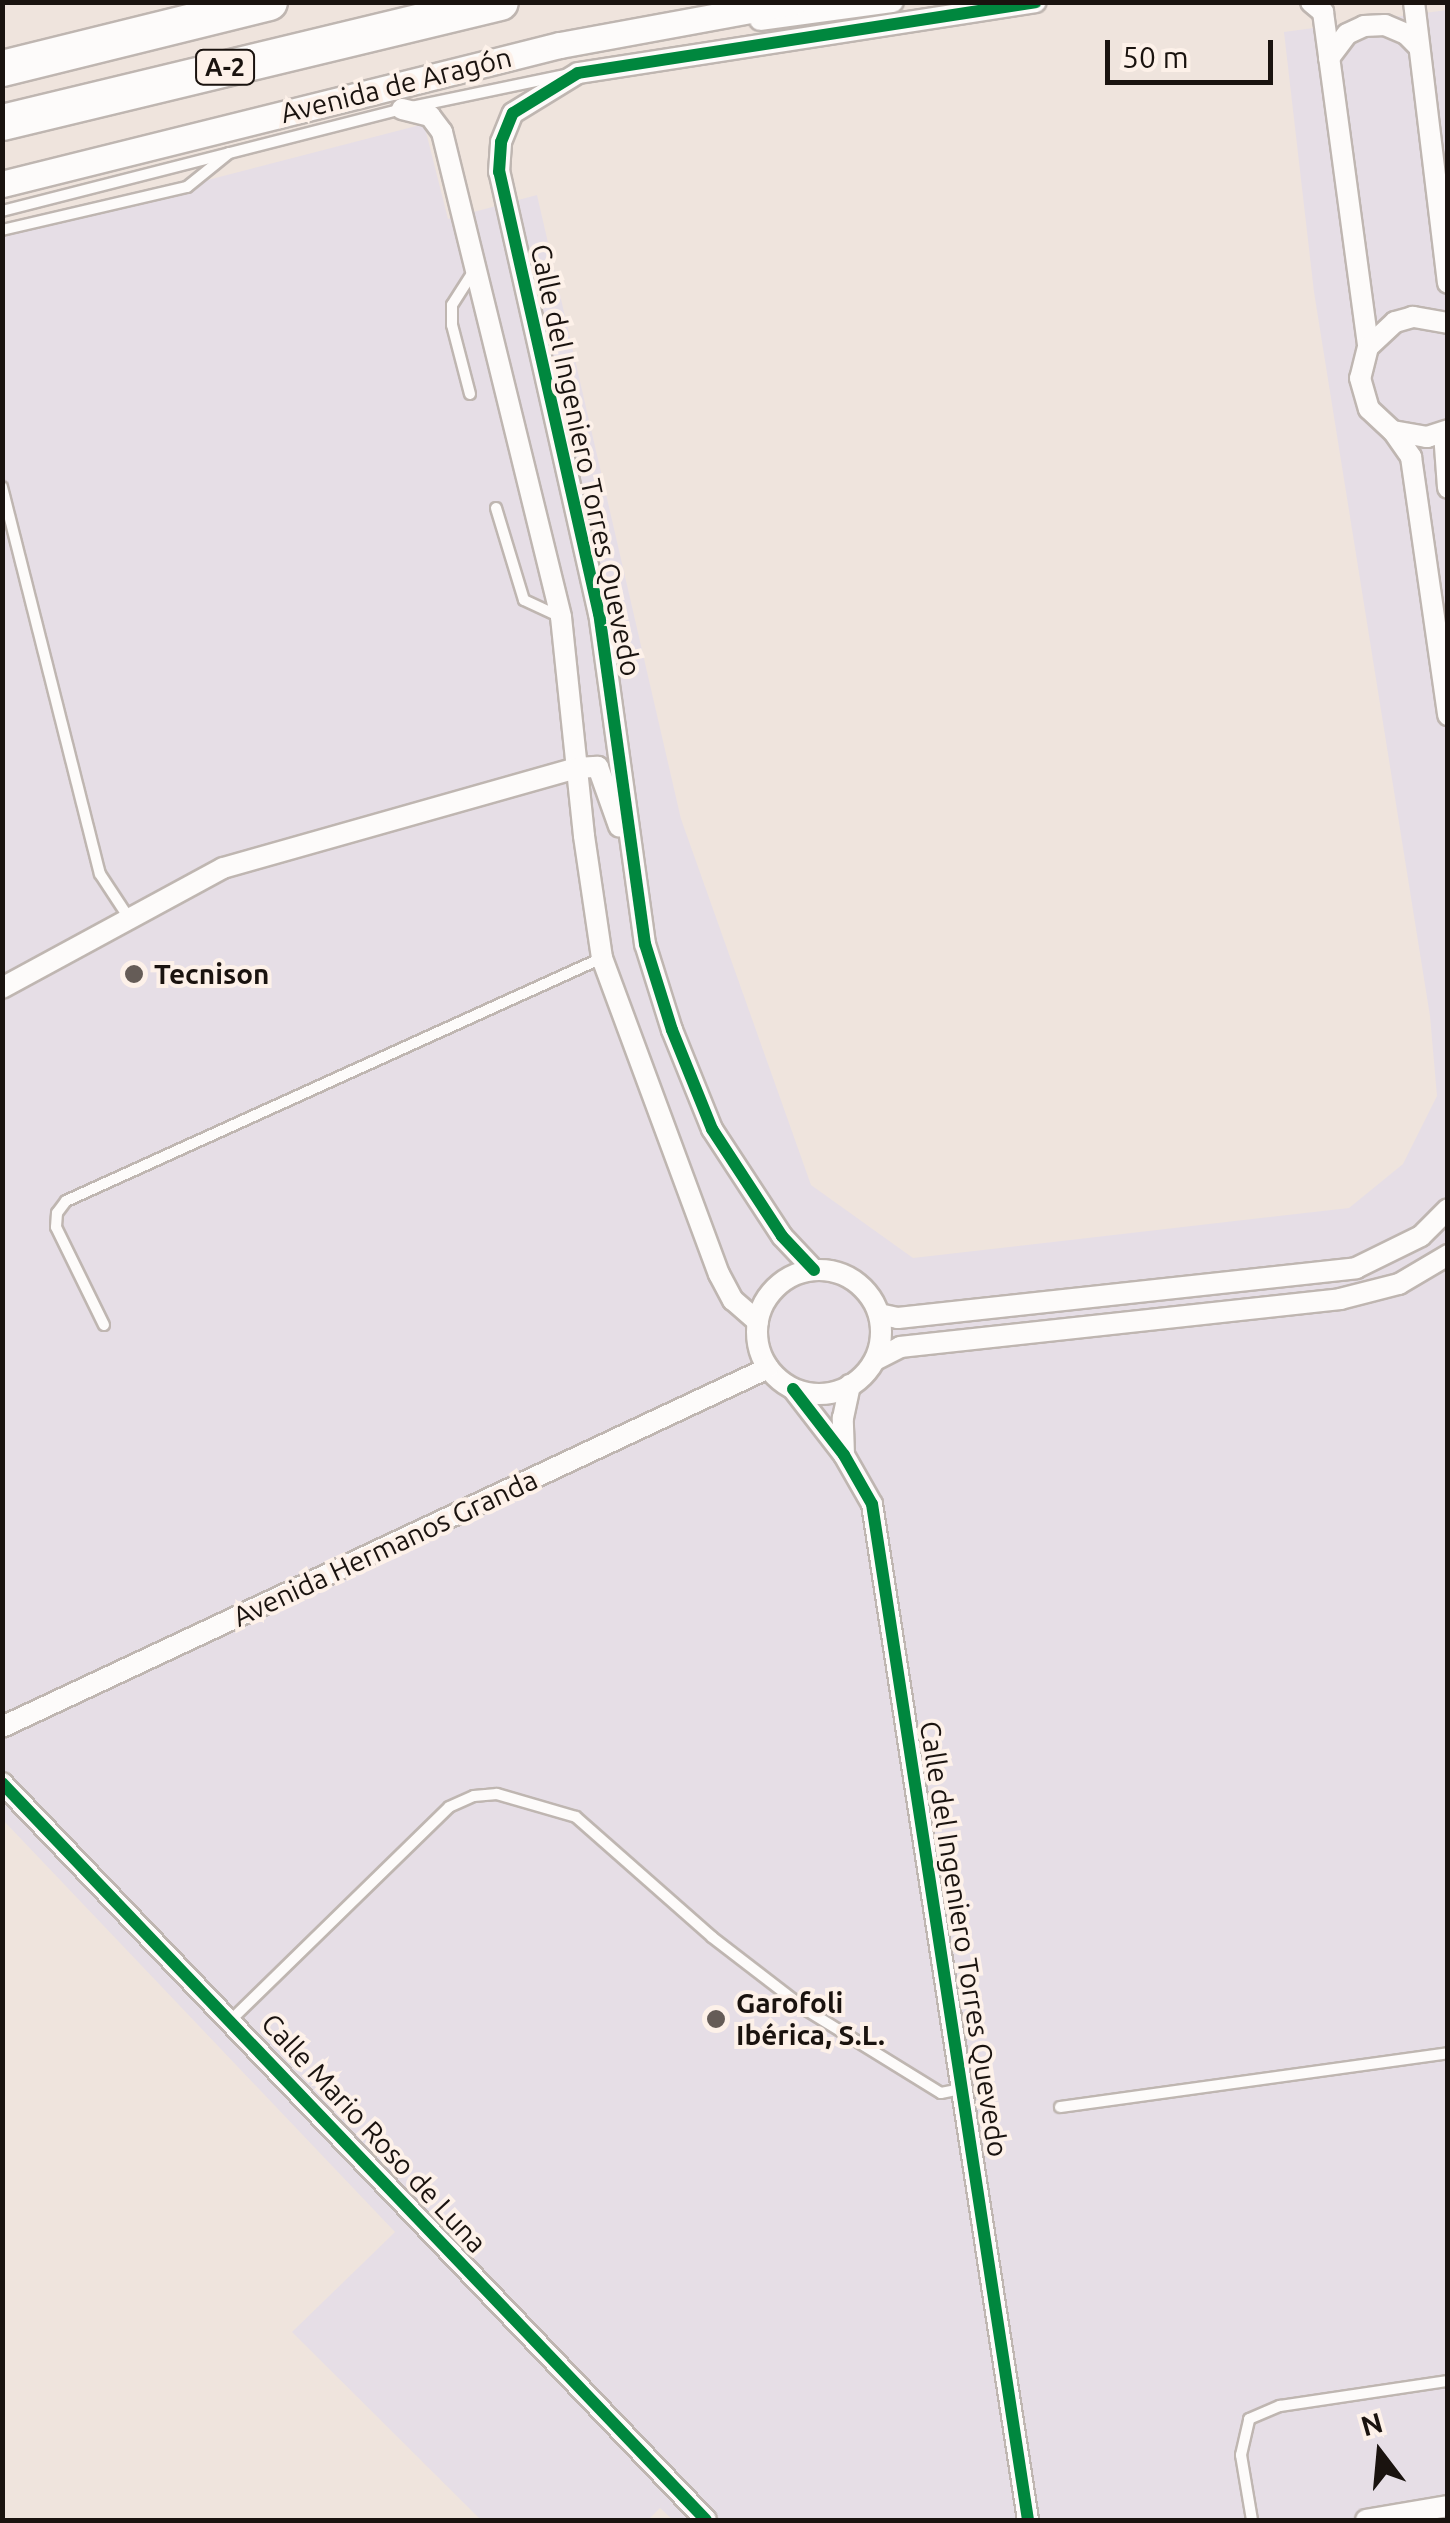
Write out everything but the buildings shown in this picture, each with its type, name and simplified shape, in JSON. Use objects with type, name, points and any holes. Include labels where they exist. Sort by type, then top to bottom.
[{"type":"highway","name":"A-2","points":[[2,122],[500,2]]},
{"type":"highway","name":"A-2","points":[[2,68],[268,3]]},
{"type":"street","name":"Avenida de Aragón","points":[[2,184],[560,45],[794,2]]},
{"type":"street","points":[[560,45],[893,2]]},
{"type":"street","points":[[578,73],[1036,2]]},
{"type":"street","points":[[1311,2],[1323,12],[1368,346],[1362,362],[1362,394],[1369,409],[1393,431],[1411,457],[1448,715]]},
{"type":"street","points":[[1414,2],[1448,283]]},
{"type":"street","points":[[1329,58],[1347,34],[1364,26],[1385,26],[1406,34],[1419,47]]},
{"type":"street","name":"Calle del Ingeniero Torres Quevedo","points":[[578,73],[513,114],[501,142],[499,172],[599,614],[645,944],[672,1030],[712,1129],[782,1236],[814,1270]]},
{"type":"street","name":"Calle del Ingeniero Torres Quevedo","points":[[402,110],[430,116],[442,132],[561,617],[584,836],[602,958],[718,1274],[733,1300],[758,1322]]},
{"type":"street","points":[[1368,346],[1396,322],[1413,317],[1448,323]]},
{"type":"street","points":[[1393,431],[1427,437],[1446,432],[1448,488]]},
{"type":"street","points":[[2,988],[223,868],[576,768],[598,767],[631,858]]},
{"type":"street","points":[[879,1314],[898,1318],[1356,1268],[1420,1236],[1448,1209]]},
{"type":"street","points":[[876,1360],[880,1345],[879,1314],[861,1286],[847,1276],[814,1270],[798,1274],[772,1292],[758,1322],[757,1338],[768,1368],[793,1388],[816,1394],[850,1385],[876,1360],[900,1347],[1340,1299],[1399,1284],[1448,1255]]},
{"type":"street","name":"Avenida Hermanos Granda","points":[[2,1727],[768,1368]]},
{"type":"street","points":[[844,1454],[843,1418],[850,1385]]},
{"type":"street","name":"Calle del Ingeniero Torres Quevedo","points":[[793,1388],[844,1454],[872,1504],[1028,2520]]},
{"type":"street","name":"Calle Mario Roso de Luna","points":[[2,1784],[232,2020],[706,2520]]},
{"type":"street","points":[[1366,2520],[1448,2506]]},
{"type":"lane","points":[[2,211],[402,110],[578,73]]},
{"type":"lane","points":[[2,230],[187,187],[230,152]]},
{"type":"lane","points":[[470,394],[452,325],[452,305],[475,268]]},
{"type":"lane","points":[[2,487],[100,874],[129,918]]},
{"type":"lane","points":[[496,508],[524,600],[561,617]]},
{"type":"lane","points":[[104,1325],[56,1227],[57,1213],[66,1201],[602,958]]},
{"type":"lane","points":[[232,2020],[449,1807],[474,1796],[497,1794],[576,1818],[712,1937],[808,2011],[940,2093],[961,2090]]},
{"type":"lane","points":[[1060,2108],[1448,2053]]},
{"type":"lane","points":[[1252,2520],[1241,2455],[1250,2419],[1280,2406],[1448,2381]]},
{"type":"shaded area","points":[[1447,10],[1447,2520],[673,2520],[660,2508],[648,2520],[481,2520],[292,2332],[395,2232],[3,1820],[3,233],[424,124],[448,219],[537,195],[681,819],[811,1185],[913,1258],[1349,1208],[1403,1164],[1437,1096],[1430,1016],[1314,292],[1284,32]]},
{"type":"cycle path","points":[[814,1270],[782,1236],[712,1129],[672,1030],[645,944],[599,614],[499,172],[501,142],[513,113],[578,73],[1036,2]]},
{"type":"cycle path","points":[[793,1389],[844,1455],[872,1504],[1028,2520]]},
{"type":"cycle path","points":[[2,1783],[706,2520]]},
{"type":"place","name":"Tecnison","points":[[134,974]]},
{"type":"place","name":"Garofoli Ibérica, S.L.","points":[[716,2019]]}]
